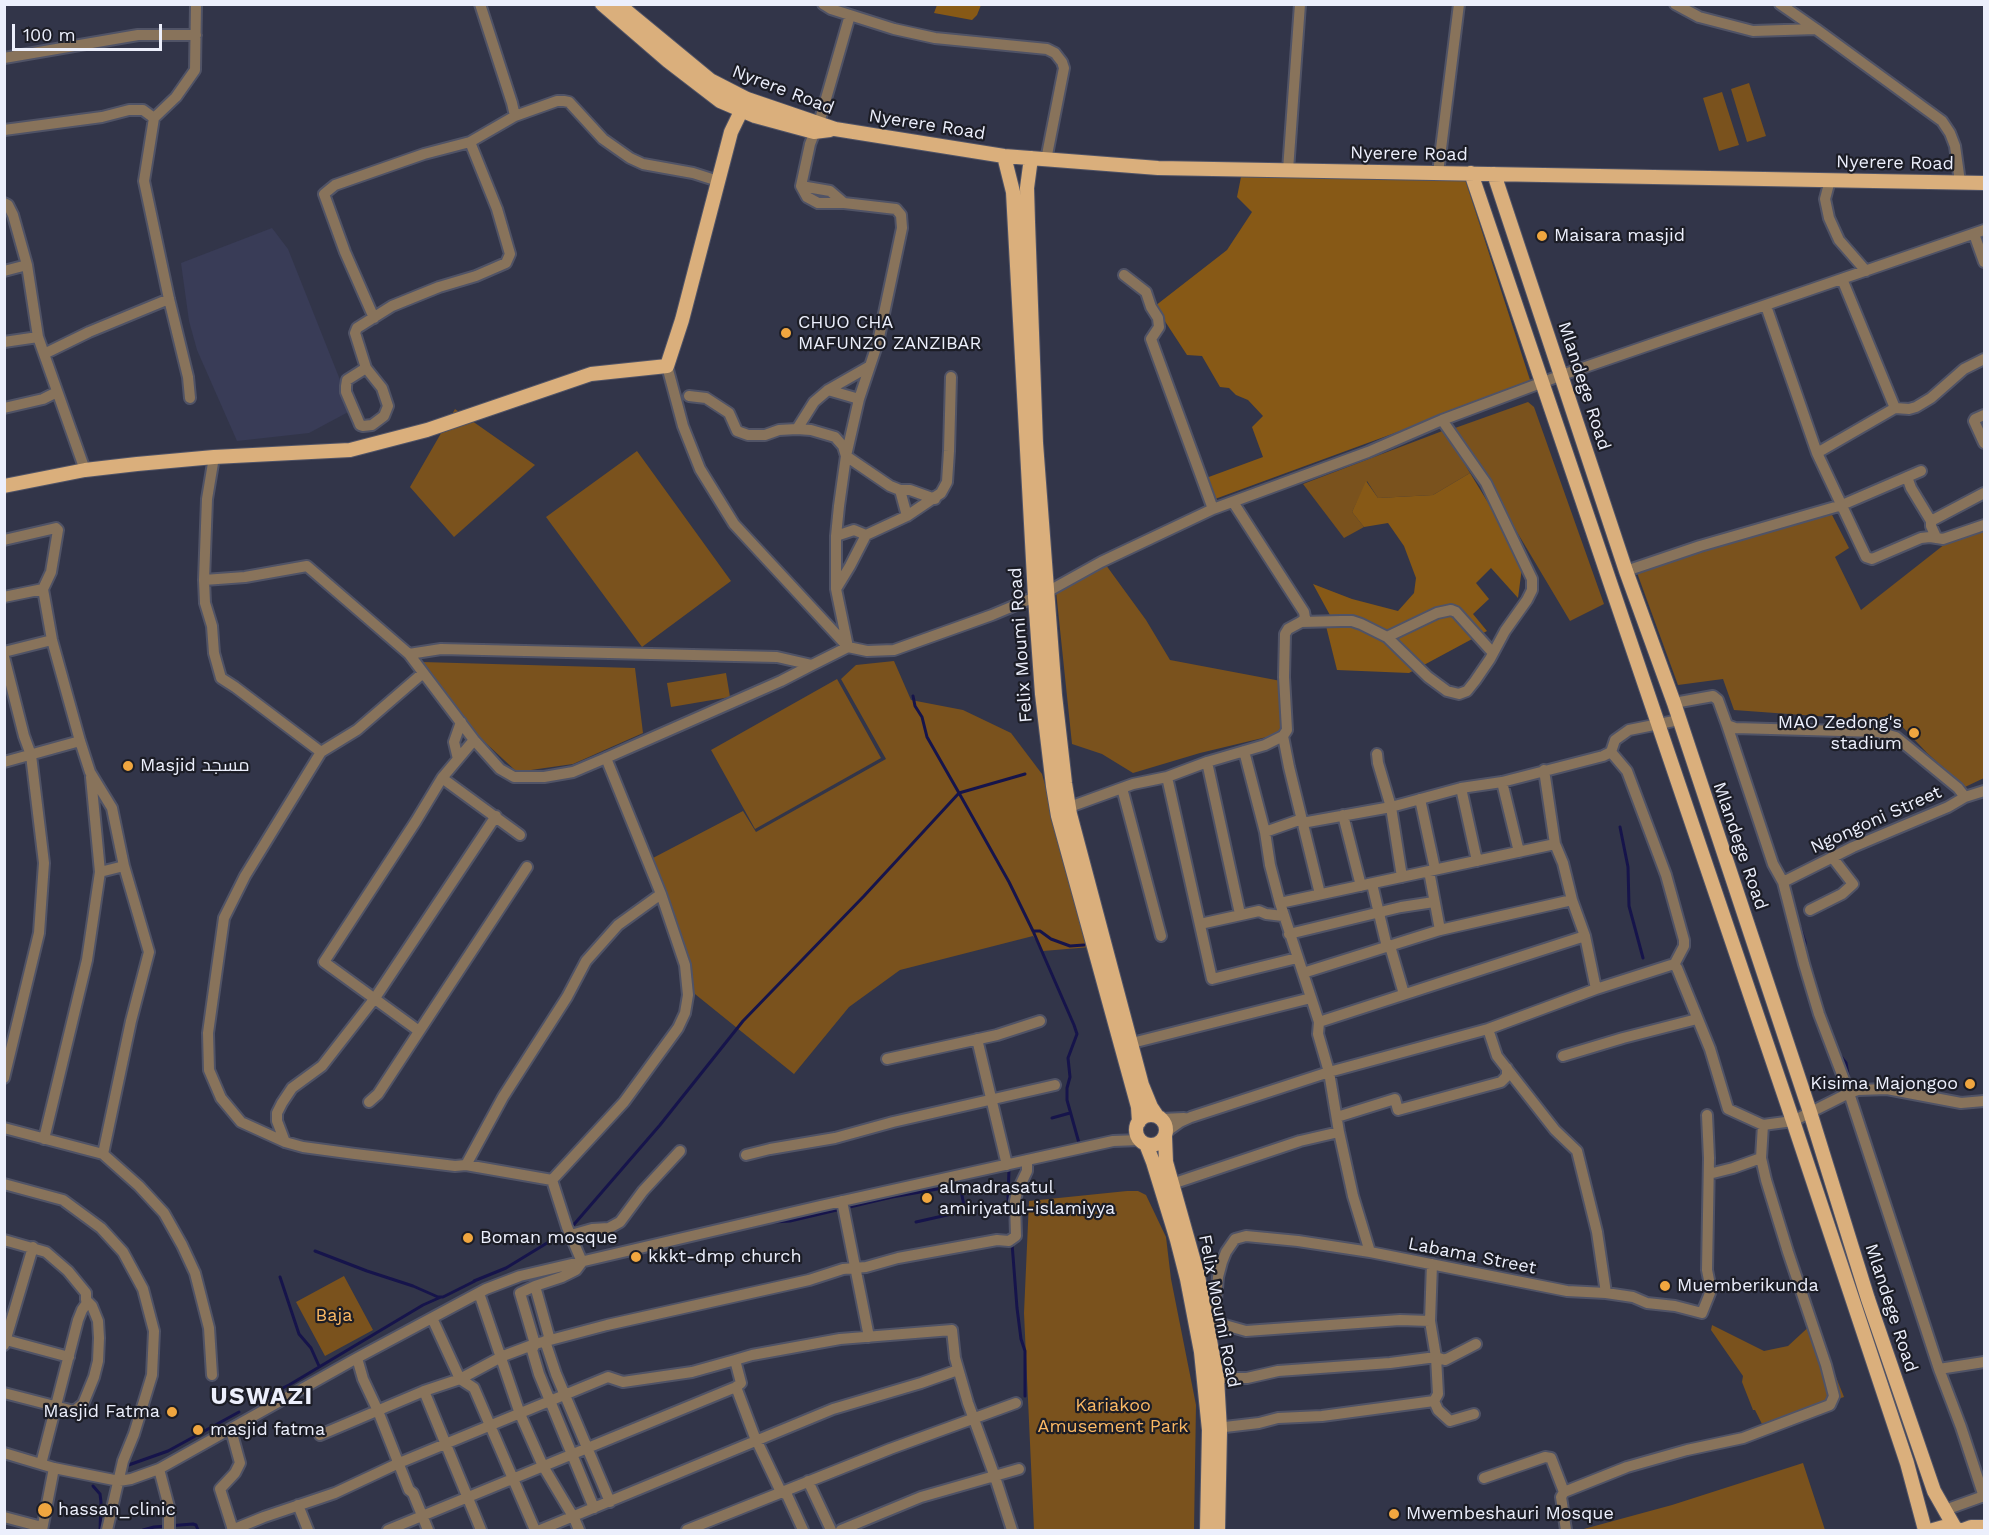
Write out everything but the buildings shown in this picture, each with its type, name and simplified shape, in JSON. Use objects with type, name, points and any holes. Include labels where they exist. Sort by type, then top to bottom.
[{"type":"main road","name":"Nyrere Road","points":[[602,4],[668,61],[720,101],[745,105]]},
{"type":"main road","name":"Nyrere Road","points":[[618,4],[710,80],[745,105],[755,116],[816,128],[835,129]]},
{"type":"main road","points":[[4,486],[85,470],[214,458],[350,450],[427,430],[591,374],[667,366],[682,320],[731,132],[745,105]]},
{"type":"main road","name":"Nyerere Road","points":[[835,129],[1004,156],[1158,168],[1984,183]]},
{"type":"main road","name":"Felix Moumi Road","points":[[1004,156],[1013,192],[1030,416]]},
{"type":"main road","name":"Felix Moumi Road","points":[[1031,158],[1028,188],[1031,443],[1041,594],[1058,722],[1063,809],[1114,997],[1138,1107],[1140,1133],[1154,1162],[1187,1279],[1201,1352],[1213,1388],[1209,1430],[1207,1530]]},
{"type":"main road","name":"Mlandege Road","points":[[1471,173],[1793,1121],[1934,1491],[1959,1530]]},
{"type":"main road","name":"Mlandege Road","points":[[1494,174],[1626,571],[1674,703],[1810,1113],[1925,1530]]},
{"type":"main road","points":[[1633,650],[1653,643]]},
{"type":"main road","points":[[1677,780],[1696,774]]},
{"type":"main road","points":[[1701,848],[1719,841]]},
{"type":"main road","points":[[1745,980],[1763,973]]},
{"type":"main road","name":"Felix Moumi Road","points":[[1114,997],[1132,1043],[1142,1085],[1151,1107],[1166,1125],[1165,1153],[1210,1322],[1213,1388],[1219,1425],[1218,1530]]},
{"type":"main road","points":[[1159,1117],[1149,1115],[1140,1133],[1159,1143],[1166,1135]]},
{"type":"main road","points":[[1933,1530],[1947,1526],[1959,1530],[1984,1527]]},
{"type":"street","points":[[190,398],[188,377],[144,182],[153,118],[177,97],[195,70],[196,4]]},
{"type":"street","points":[[480,4],[515,116]]},
{"type":"street","points":[[823,4],[894,29],[935,38],[1047,49],[1055,53],[1064,68],[1046,160]]},
{"type":"street","points":[[1288,170],[1300,4]]},
{"type":"street","points":[[1438,173],[1459,4]]},
{"type":"street","points":[[1675,4],[1699,17],[1753,31],[1816,29]]},
{"type":"street","points":[[1780,4],[1942,120],[1955,146],[1960,182]]},
{"type":"street","points":[[849,647],[836,589],[836,536],[846,456],[859,399],[878,342],[902,221],[896,209],[844,203],[818,203],[807,197],[801,186],[850,15]]},
{"type":"street","points":[[4,58],[138,35],[196,35]]},
{"type":"street","points":[[374,318],[345,252],[324,194],[335,185],[424,154],[471,142],[515,116],[564,100],[569,102],[603,139],[630,158],[643,164],[693,173],[718,181]]},
{"type":"street","points":[[4,130],[102,117],[129,110],[143,110],[153,118]]},
{"type":"street","points":[[366,368],[347,380],[346,386],[346,392],[360,425],[363,426],[372,424],[384,416],[388,406],[382,388],[366,368],[355,333],[357,328],[392,306],[506,263],[510,254],[507,238],[471,142]]},
{"type":"street","points":[[1830,180],[1825,199],[1828,218],[1839,240],[1866,271]]},
{"type":"street","points":[[6,204],[13,215],[27,265],[38,337],[85,470]]},
{"type":"street","points":[[667,366],[683,426],[700,469],[734,524],[849,647],[867,651],[894,650],[992,615],[1041,594],[1112,556],[1213,509],[1368,452],[1442,420],[1562,375],[1979,232],[1984,262]]},
{"type":"street","points":[[4,270],[27,265]]},
{"type":"street","points":[[1124,275],[1146,292],[1150,298],[1151,308],[1158,318],[1159,327],[1151,339],[1213,509]]},
{"type":"street","points":[[1842,279],[1895,408]]},
{"type":"street","points":[[44,354],[89,332],[169,299]]},
{"type":"street","points":[[1766,306],[1817,453],[1866,557],[1868,559],[1921,538],[1943,539],[1984,525]]},
{"type":"street","points":[[4,342],[38,337]]},
{"type":"street","points":[[1817,453],[1895,408],[1916,407],[1964,369],[1984,359]]},
{"type":"street","points":[[797,429],[814,402],[828,390],[870,366]]},
{"type":"street","points":[[836,589],[866,535],[907,516],[941,493],[946,482],[949,451],[951,377]]},
{"type":"street","points":[[828,390],[859,399]]},
{"type":"street","points":[[4,408],[43,399],[57,392]]},
{"type":"street","points":[[688,396],[706,398],[729,413],[737,431],[748,435],[765,435],[779,430],[797,429],[812,430],[835,437],[843,446],[846,456],[890,486],[935,499]]},
{"type":"street","points":[[1984,415],[1974,421],[1984,443]]},
{"type":"street","points":[[1301,622],[1352,621],[1387,637],[1428,677],[1447,691],[1459,694],[1467,691],[1476,681],[1505,631],[1527,600],[1532,590],[1532,579],[1486,483],[1442,420]]},
{"type":"street","points":[[214,458],[207,499],[204,580],[205,603],[212,626],[214,653],[221,678],[321,752]]},
{"type":"street","points":[[1626,571],[1700,546],[1842,505],[1921,471]]},
{"type":"street","points":[[1907,477],[1931,521],[1936,537]]},
{"type":"street","points":[[900,490],[907,516]]},
{"type":"street","points":[[1931,521],[1984,493]]},
{"type":"street","points":[[1063,809],[1133,784],[1167,777],[1207,762],[1265,745],[1283,736],[1287,730],[1284,676],[1285,633],[1305,618],[1300,606],[1233,502]]},
{"type":"street","points":[[4,540],[56,528],[58,530],[51,572],[43,589],[51,640],[90,772],[100,872],[87,960],[44,1139]]},
{"type":"street","points":[[836,536],[854,530],[866,535]]},
{"type":"street","points":[[204,580],[245,577],[307,566],[409,654],[474,740],[500,768],[514,777],[544,777],[573,772],[781,681],[849,647]]},
{"type":"street","points":[[4,597],[43,589]]},
{"type":"street","points":[[1387,637],[1437,613],[1451,610],[1456,612],[1493,653]]},
{"type":"street","points":[[4,652],[51,640]]},
{"type":"street","points":[[409,654],[441,649],[777,657],[812,665]]},
{"type":"street","points":[[4,657],[31,755],[44,863],[40,928],[4,1078]]},
{"type":"street","points":[[423,673],[357,730],[321,752],[245,876],[224,918],[208,1033],[209,1070],[221,1098],[241,1122],[285,1142],[345,1153],[454,1166],[466,1165],[552,1180]]},
{"type":"street","points":[[1674,703],[1706,696],[1713,696],[1718,700],[1773,864],[1783,882],[1804,964],[1849,1093],[1939,1369],[1984,1496],[1945,1510]]},
{"type":"street","points":[[1611,752],[1615,740],[1629,730],[1679,720]]},
{"type":"street","points":[[458,759],[454,742],[461,722]]},
{"type":"street","points":[[1727,725],[1735,728],[1878,732],[1896,737],[1958,788],[1965,798]]},
{"type":"street","points":[[1283,736],[1320,894]]},
{"type":"street","points":[[419,1031],[324,962],[442,778],[474,740]]},
{"type":"street","points":[[4,762],[80,741]]},
{"type":"street","points":[[1244,751],[1265,832],[1270,865],[1283,916],[1319,1022],[1318,1034],[1329,1072],[1353,1196],[1370,1252]]},
{"type":"street","points":[[1265,832],[1302,821],[1391,807],[1461,788],[1502,782],[1611,752]]},
{"type":"street","points":[[1166,1135],[1180,1122],[1191,1117],[1329,1072],[1488,1029],[1648,971],[1674,965],[1684,946],[1684,940],[1666,875],[1627,771],[1611,752]]},
{"type":"street","points":[[1377,754],[1391,807],[1401,877]]},
{"type":"street","points":[[552,1180],[584,1143],[620,1108],[678,1028],[685,1013],[688,995],[685,965],[661,894],[606,758]]},
{"type":"street","points":[[1207,762],[1240,914]]},
{"type":"street","points":[[1544,770],[1555,844],[1585,936],[1596,989]]},
{"type":"street","points":[[90,772],[112,808],[124,866],[149,952],[131,1021],[103,1154]]},
{"type":"street","points":[[1167,777],[1212,979],[1297,958]]},
{"type":"street","points":[[442,778],[520,835]]},
{"type":"street","points":[[1502,782],[1519,852]]},
{"type":"street","points":[[1122,788],[1161,936]]},
{"type":"street","points":[[1461,788],[1477,861]]},
{"type":"street","name":"Ngongoni Street","points":[[1783,882],[1833,857],[1984,791]]},
{"type":"street","points":[[93,803],[106,799]]},
{"type":"street","points":[[1419,799],[1440,930]]},
{"type":"street","points":[[1343,815],[1366,885],[1379,913],[1404,994]]},
{"type":"street","points":[[285,1142],[277,1121],[277,1113],[282,1103],[292,1088],[322,1066],[375,998],[496,816]]},
{"type":"street","points":[[1280,903],[1555,844]]},
{"type":"street","points":[[1810,910],[1842,894],[1853,884],[1833,857]]},
{"type":"street","points":[[100,872],[124,866]]},
{"type":"street","points":[[369,1102],[378,1094],[527,867]]},
{"type":"street","points":[[466,1165],[503,1097],[564,1003],[586,961],[618,925],[661,894]]},
{"type":"street","points":[[1303,973],[1440,930],[1572,900]]},
{"type":"street","points":[[1289,934],[1434,902]]},
{"type":"street","points":[[1200,924],[1259,911],[1283,916]]},
{"type":"street","points":[[1319,1022],[1585,936]]},
{"type":"street","points":[[1674,965],[1710,1049],[1728,1109],[1763,1125],[1793,1121],[1849,1093],[1863,1090],[1887,1089],[1961,1103],[1984,1101]]},
{"type":"street","points":[[1132,1043],[1311,998]]},
{"type":"street","points":[[1563,1056],[1697,1019]]},
{"type":"street","points":[[887,1059],[977,1039],[1040,1021]]},
{"type":"street","points":[[1488,1029],[1497,1056],[1555,1130],[1577,1151],[1597,1232],[1606,1293]]},
{"type":"street","points":[[977,1039],[1007,1165]]},
{"type":"street","points":[[1337,1117],[1395,1099],[1398,1110],[1501,1082],[1508,1076],[1507,1068]]},
{"type":"street","points":[[746,1155],[835,1138],[893,1122],[1055,1086]]},
{"type":"street","points":[[1707,1115],[1709,1173],[1733,1168],[1761,1158]]},
{"type":"street","points":[[1159,1117],[1172,1120],[1191,1117]]},
{"type":"street","points":[[1566,1530],[1560,1497],[1564,1491],[1643,1462],[1743,1438],[1830,1405],[1834,1396],[1826,1365],[1766,1180],[1761,1158],[1763,1125]]},
{"type":"street","points":[[4,1128],[103,1154],[139,1186],[164,1213],[195,1274],[209,1328],[212,1375]]},
{"type":"street","points":[[1172,1184],[1266,1152],[1339,1132]]},
{"type":"street","points":[[4,1453],[54,1468],[131,1479],[159,1469],[357,1358],[479,1293],[520,1276],[1140,1133]]},
{"type":"street","points":[[569,1231],[609,1228],[620,1222],[643,1191],[680,1152]]},
{"type":"street","points":[[320,1435],[424,1391],[460,1379],[503,1356],[543,1342],[607,1325],[808,1280],[843,1269],[855,1269],[898,1258],[1002,1239],[1012,1240],[1016,1236],[1017,1192],[1027,1171],[1028,1160]]},
{"type":"street","name":"Labama Street","points":[[1210,1322],[1218,1277],[1226,1252],[1235,1239],[1246,1236],[1370,1252],[1567,1291],[1606,1293],[1702,1313],[1710,1293],[1707,1270],[1709,1173]]},
{"type":"street","points":[[552,1180],[582,1262]]},
{"type":"street","points":[[4,1184],[63,1200],[101,1228],[123,1252],[143,1289],[154,1331],[152,1375],[123,1461],[107,1530]]},
{"type":"street","points":[[842,1201],[869,1336]]},
{"type":"street","points":[[4,1240],[46,1252],[68,1270],[86,1293],[87,1303],[82,1310],[41,1464]]},
{"type":"street","points":[[33,1247],[5,1342],[69,1357]]},
{"type":"street","points":[[582,1262],[576,1270],[520,1293],[566,1395],[610,1502]]},
{"type":"street","points":[[1432,1264],[1430,1321],[1436,1357],[1438,1394],[1434,1401]]},
{"type":"street","points":[[535,1286],[543,1342]]},
{"type":"street","points":[[479,1293],[520,1414],[543,1466],[579,1530]]},
{"type":"street","points":[[4,1394],[74,1412],[83,1404],[98,1361],[98,1321],[92,1306],[87,1303]]},
{"type":"street","points":[[432,1318],[460,1379],[474,1388],[534,1530]]},
{"type":"street","points":[[1210,1322],[1246,1331],[1400,1320],[1430,1321]]},
{"type":"street","points":[[231,1430],[240,1463],[235,1473],[220,1488],[232,1530],[335,1493],[399,1463],[608,1377],[623,1382],[692,1372],[752,1355],[840,1340],[952,1330],[958,1370],[1012,1530]]},
{"type":"street","points":[[543,1342],[532,1350],[539,1374],[594,1508]]},
{"type":"street","points":[[1213,1388],[1278,1371],[1390,1363],[1436,1357],[1445,1360],[1476,1344]]},
{"type":"street","points":[[357,1358],[363,1379],[428,1530]]},
{"type":"street","points":[[388,1530],[736,1387],[741,1383],[735,1360]]},
{"type":"street","points":[[1939,1369],[1984,1362]]},
{"type":"street","points":[[540,1530],[574,1518],[833,1409],[958,1370]]},
{"type":"street","points":[[736,1387],[754,1435],[781,1492],[786,1496],[803,1530]]},
{"type":"street","points":[[424,1391],[481,1530]]},
{"type":"street","points":[[1434,1401],[1438,1410],[1450,1421],[1474,1414]]},
{"type":"street","points":[[1219,1425],[1225,1427],[1278,1418],[1322,1416],[1434,1401]]},
{"type":"street","points":[[690,1530],[808,1481],[1016,1403]]},
{"type":"street","points":[[1484,1478],[1545,1457],[1551,1458],[1564,1491]]},
{"type":"street","points":[[4,1517],[42,1529],[54,1468]]},
{"type":"street","points":[[159,1469],[169,1507],[170,1530]]},
{"type":"street","points":[[841,1530],[921,1497],[1018,1469]]},
{"type":"street","points":[[808,1481],[831,1530]]},
{"type":"street","points":[[298,1505],[308,1530]]},
{"type":"shaded area","points":[[937,4],[981,5],[972,20],[934,13]]},
{"type":"shaded area","points":[[1242,172],[1464,176],[1531,383],[1215,499],[1206,478],[1263,457],[1252,427],[1263,416],[1248,400],[1236,395],[1229,388],[1220,387],[1202,356],[1187,355],[1155,306],[1227,250],[1252,212],[1237,197]]},
{"type":"shaded area","points":[[272,228],[288,249],[352,410],[309,433],[237,441],[197,350],[189,321],[181,263]]},
{"type":"shaded area","points":[[1470,473],[1523,560],[1518,598],[1491,568],[1476,583],[1489,599],[1473,614],[1487,631],[1409,673],[1337,670],[1325,622],[1331,617],[1313,584],[1352,599],[1398,611],[1414,593],[1416,578],[1404,546],[1388,523],[1364,527],[1352,512],[1366,481],[1378,498],[1433,495]]},
{"type":"green space","points":[[1749,83],[1766,136],[1747,142],[1731,89]]},
{"type":"green space","points":[[1722,92],[1739,145],[1719,151],[1703,98]]},
{"type":"green space","points":[[1528,402],[1534,407],[1604,604],[1570,621],[1455,428]]},
{"type":"green space","points":[[455,409],[535,465],[454,537],[410,487]]},
{"type":"green space","points":[[1445,430],[1470,473],[1433,495],[1378,498],[1367,481],[1352,512],[1364,527],[1344,538],[1303,484]]},
{"type":"green space","points":[[637,451],[731,581],[642,647],[546,517]]},
{"type":"green space","points":[[1830,511],[1849,548],[1835,557],[1861,610],[1945,544],[1984,530],[1984,778],[1965,787],[1927,753],[1898,722],[1734,710],[1723,679],[1678,685],[1636,570]]},
{"type":"green space","points":[[1103,561],[1146,620],[1170,660],[1281,681],[1284,729],[1275,735],[1200,753],[1133,773],[1102,754],[1072,744],[1056,591]]},
{"type":"green space","points":[[894,661],[911,700],[963,710],[1011,733],[1042,774],[1091,947],[1043,951],[1033,936],[900,970],[849,1007],[794,1074],[690,990],[676,918],[651,859],[743,811],[756,832],[886,759],[841,679],[856,665]]},
{"type":"green space","points":[[422,662],[635,668],[643,733],[573,764],[517,772],[476,734]]},
{"type":"green space","points":[[726,673],[730,697],[671,707],[667,683]]},
{"type":"green space","points":[[837,679],[881,758],[755,829],[711,750]]},
{"type":"green space","name":"Kariakoo Amusement Park","points":[[1138,1191],[1146,1195],[1166,1237],[1171,1279],[1196,1405],[1194,1530],[1034,1530],[1024,1313],[1029,1201]]},
{"type":"green space","name":"Baja","points":[[344,1276],[373,1330],[325,1356],[296,1302]]},
{"type":"green space","points":[[1814,1322],[1844,1397],[1762,1424],[1753,1410],[1742,1382],[1743,1376],[1711,1330],[1712,1325],[1764,1351],[1788,1346]]},
{"type":"green space","points":[[1803,1463],[1825,1530],[1580,1530],[1672,1505]]},
{"type":"waterway","points":[[474,1281],[506,1268],[570,1229],[660,1125],[743,1021],[864,896],[959,793],[927,737],[913,696]]},
{"type":"waterway","points":[[1025,774],[959,793],[1009,882],[1074,1025],[1077,1034],[1068,1058],[1070,1077],[1067,1100],[1079,1143]]},
{"type":"waterway","points":[[1620,827],[1628,867],[1629,906],[1643,958]]},
{"type":"waterway","points":[[1800,927],[1805,949]]},
{"type":"waterway","points":[[1033,931],[1040,931],[1051,939],[1070,946],[1084,945]]},
{"type":"waterway","points":[[1839,1054],[1846,1063],[1849,1080]]},
{"type":"waterway","points":[[1052,1118],[1070,1113]]},
{"type":"waterway","points":[[1009,1170],[1010,1218]]},
{"type":"waterway","points":[[774,1222],[790,1221],[892,1197],[960,1185],[965,1211],[916,1222]]},
{"type":"waterway","points":[[1012,1243],[1017,1308],[1025,1351],[1025,1396]]},
{"type":"waterway","points":[[315,1251],[438,1297],[443,1297],[475,1281]]},
{"type":"waterway","points":[[280,1277],[299,1334],[311,1348],[319,1366]]},
{"type":"waterway","points":[[268,1395],[289,1385],[423,1305],[441,1297]]},
{"type":"waterway","points":[[123,1467],[168,1451],[239,1412]]},
{"type":"waterway","points":[[93,1486],[100,1494],[100,1530]]},
{"type":"waterway","points":[[143,1530],[193,1524],[198,1530]]},
{"type":"place","name":"Maisara masjid","points":[[1542,236]]},
{"type":"place","name":"CHUO CHA MAFUNZO ZANZIBAR","points":[[786,333]]},
{"type":"place","name":"MAO Zedong's stadium","points":[[1914,733]]},
{"type":"place","name":"Masjid مسجد","points":[[128,766]]},
{"type":"place","name":"Kisima Majongoo","points":[[1970,1084]]},
{"type":"place","name":"almadrasatul amiriyatul-islamiyya","points":[[927,1198]]},
{"type":"place","name":"Boman mosque","points":[[468,1238]]},
{"type":"place","name":"kkkt-dmp church","points":[[636,1257]]},
{"type":"place","name":"Muemberikunda","points":[[1665,1286]]},
{"type":"place","name":"Masjid Fatma","points":[[172,1412]]},
{"type":"place","name":"masjid fatma","points":[[198,1430]]},
{"type":"place","name":"hassan_clinic","points":[[45,1510]]},
{"type":"place","name":"Mwembeshauri Mosque","points":[[1394,1514]]},
{"type":"district","name":"USWAZI","points":[[262,1397]]}]
